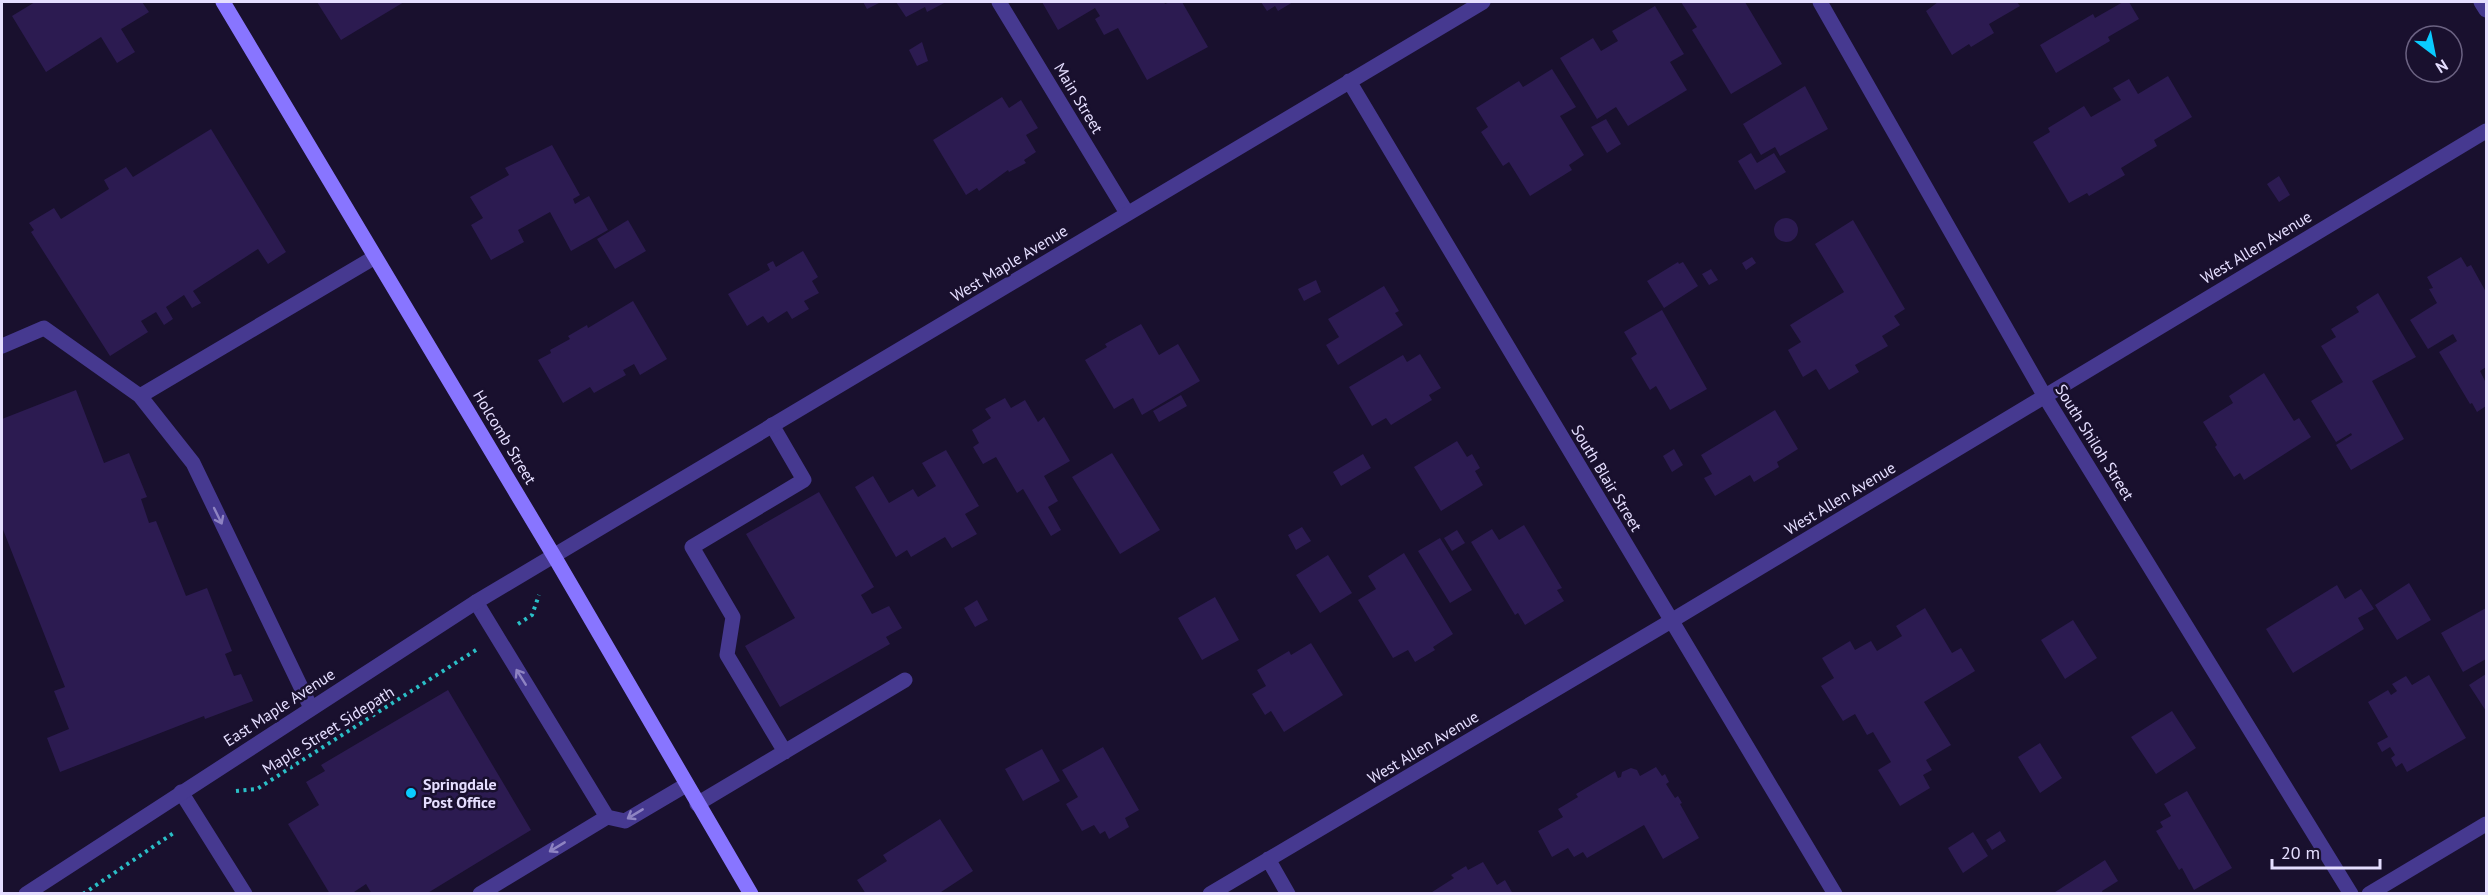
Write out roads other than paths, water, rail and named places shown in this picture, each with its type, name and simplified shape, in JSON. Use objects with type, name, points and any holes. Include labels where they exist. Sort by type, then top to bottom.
[{"type":"street","name":"Holcomb Street","points":[[223,2],[554,556],[751,894]]},
{"type":"street","name":"Main Street","points":[[999,2],[1127,213]]},
{"type":"street","name":"West Maple Avenue","points":[[554,556],[1483,2]]},
{"type":"street","name":"South Shiloh Street","points":[[1820,2],[2044,395],[2351,894]]},
{"type":"street","points":[[2481,2],[2487,10]]},
{"type":"street","name":"South Blair Street","points":[[1349,81],[1835,894]]},
{"type":"street","name":"West Allen Avenue","points":[[1210,894],[1671,621],[2487,131]]},
{"type":"street","points":[[140,396],[375,257]]},
{"type":"street","points":[[2,346],[44,328],[140,396],[193,463],[311,708]]},
{"type":"street","points":[[772,425],[804,480],[692,547],[733,617],[727,655],[785,752]]},
{"type":"street","name":"East Maple Avenue","points":[[26,894],[476,602],[554,556]]},
{"type":"street","points":[[476,602],[607,817]]},
{"type":"street","points":[[698,804],[905,680]]},
{"type":"street","points":[[480,894],[607,817],[625,820],[686,785]]},
{"type":"street","points":[[181,792],[245,894]]},
{"type":"street","points":[[2369,894],[2487,824]]},
{"type":"street","points":[[1268,859],[1288,894]]},
{"type":"place","name":"Springdale Post Office","points":[[411,793]]}]
